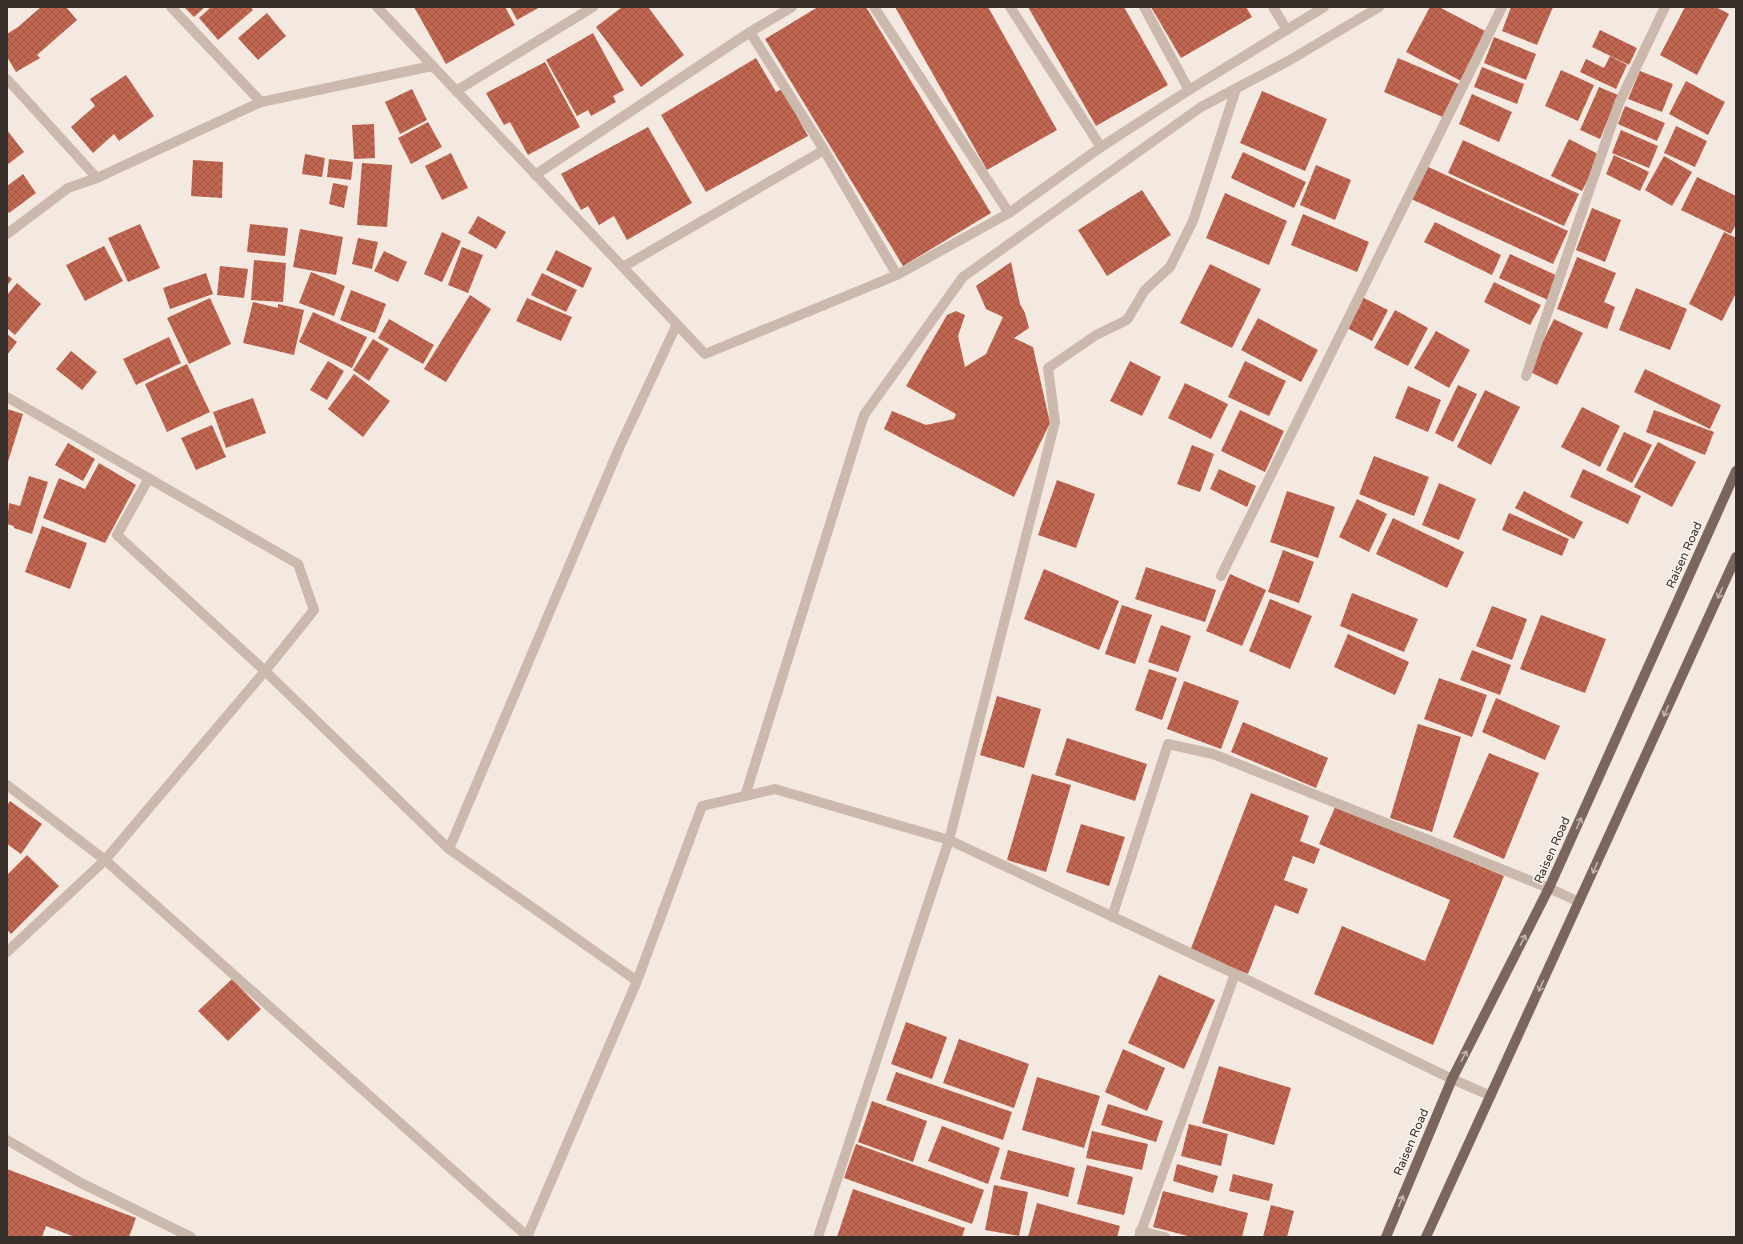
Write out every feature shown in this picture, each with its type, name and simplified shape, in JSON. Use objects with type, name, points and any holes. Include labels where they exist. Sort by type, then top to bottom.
[{"type":"main road","name":"Raisen Road","points":[[1386,1237],[1452,1079],[1549,888],[1736,471]]},
{"type":"main road","points":[[1426,1237],[1736,558]]},
{"type":"street","points":[[171,7],[261,102]]},
{"type":"street","points":[[377,7],[705,354],[897,275],[1009,213],[1101,146],[1324,7]]},
{"type":"street","points":[[456,91],[593,7]]},
{"type":"street","points":[[535,175],[750,32],[792,7]]},
{"type":"street","points":[[874,7],[1009,213]]},
{"type":"street","points":[[1010,7],[1101,146]]},
{"type":"street","points":[[1144,7],[1189,90]]},
{"type":"street","points":[[1273,7],[1287,30]]},
{"type":"street","points":[[745,796],[864,415],[963,277],[1201,108],[1290,60],[1378,7]]},
{"type":"street","points":[[1221,576],[1502,7]]},
{"type":"street","points":[[1526,376],[1619,103],[1665,7]]},
{"type":"street","points":[[750,32],[824,150],[897,275]]},
{"type":"street","points":[[7,234],[68,188],[97,178],[261,102],[432,66]]},
{"type":"street","points":[[7,79],[97,178]]},
{"type":"street","points":[[818,1237],[949,840],[1055,422],[1048,368],[1096,335],[1127,320],[1145,290],[1170,266],[1193,220],[1236,89]]},
{"type":"street","points":[[623,267],[824,150]]},
{"type":"street","points":[[449,849],[620,446],[677,324]]},
{"type":"street","points":[[7,397],[298,564],[314,610],[265,671],[105,860],[7,952]]},
{"type":"street","points":[[149,478],[117,535],[265,671],[449,849],[637,980]]},
{"type":"street","points":[[1112,917],[1168,744],[1213,754],[1549,888],[1579,902]]},
{"type":"street","points":[[7,785],[105,860],[527,1237],[637,980],[702,806],[775,790],[949,840],[1235,974],[1452,1079],[1491,1096]]},
{"type":"street","points":[[1165,1237],[1140,1234],[1235,974]]},
{"type":"street","points":[[7,1140],[81,1183],[191,1237]]},
{"type":"building","points":[[41,7],[66,7],[77,20],[37,55],[40,58],[16,72],[7,57],[7,34],[18,27]]},
{"type":"building","points":[[184,7],[205,7],[194,17]]},
{"type":"building","points":[[211,7],[251,7],[253,10],[218,40],[199,18]]},
{"type":"building","points":[[414,7],[505,7],[515,25],[446,64]]},
{"type":"building","points":[[510,7],[540,7],[517,20]]},
{"type":"building","points":[[622,7],[648,7],[684,55],[641,87],[596,27]]},
{"type":"building","points":[[818,7],[866,7],[991,213],[903,266],[765,39]]},
{"type":"building","points":[[895,7],[988,7],[1057,130],[987,170]]},
{"type":"building","points":[[1028,7],[1124,7],[1168,85],[1096,126]]},
{"type":"building","points":[[1151,7],[1246,7],[1252,17],[1181,58]]},
{"type":"building","points":[[1430,7],[1439,7],[1487,32],[1461,81],[1406,52]]},
{"type":"building","points":[[1511,7],[1553,7],[1537,45],[1502,31]]},
{"type":"building","points":[[1685,7],[1716,7],[1729,14],[1697,75],[1660,55]]},
{"type":"building","points":[[267,13],[286,36],[258,60],[238,38]]},
{"type":"building","points":[[1600,30],[1637,48],[1629,65],[1592,47]]},
{"type":"building","points":[[593,33],[624,90],[613,96],[616,102],[591,116],[588,110],[577,116],[546,60]]},
{"type":"building","points":[[1494,37],[1536,54],[1526,80],[1484,63]]},
{"type":"building","points":[[1610,56],[1627,65],[1616,89],[1580,72],[1586,59],[1604,68]]},
{"type":"building","points":[[756,58],[776,92],[782,89],[808,136],[706,192],[661,115]]},
{"type":"building","points":[[1398,58],[1459,84],[1445,118],[1384,92]]},
{"type":"building","points":[[545,62],[580,127],[528,155],[510,122],[504,125],[486,93]]},
{"type":"building","points":[[1482,67],[1524,84],[1517,104],[1474,87]]},
{"type":"building","points":[[1561,70],[1594,85],[1578,121],[1545,106]]},
{"type":"building","points":[[1640,71],[1673,84],[1662,112],[1628,99]]},
{"type":"building","points":[[126,75],[154,116],[119,141],[114,134],[93,153],[71,127],[95,106],[90,99]]},
{"type":"building","points":[[1686,81],[1725,102],[1708,135],[1669,114]]},
{"type":"building","points":[[1599,87],[1618,95],[1600,139],[1580,130]]},
{"type":"building","points":[[412,89],[427,120],[400,134],[385,102]]},
{"type":"building","points":[[1262,91],[1327,119],[1305,171],[1240,143]]},
{"type":"building","points":[[1472,94],[1512,112],[1499,142],[1459,124]]},
{"type":"building","points":[[1625,106],[1665,123],[1657,141],[1618,124]]},
{"type":"building","points":[[428,122],[442,147],[411,164],[398,138]]},
{"type":"building","points":[[374,124],[375,158],[354,159],[352,125]]},
{"type":"building","points":[[1676,126],[1707,141],[1695,167],[1664,153]]},
{"type":"building","points":[[648,127],[692,203],[627,240],[614,216],[599,225],[588,206],[581,210],[561,174]]},
{"type":"building","points":[[7,130],[24,152],[7,165]]},
{"type":"building","points":[[1621,130],[1658,146],[1649,168],[1612,153]]},
{"type":"building","points":[[1569,139],[1600,155],[1582,191],[1551,176]]},
{"type":"building","points":[[1463,140],[1579,194],[1564,226],[1448,173]]},
{"type":"building","points":[[1243,152],[1306,182],[1294,208],[1231,178]]},
{"type":"building","points":[[451,153],[468,188],[442,200],[425,166]]},
{"type":"building","points":[[305,154],[325,158],[322,177],[302,174]]},
{"type":"building","points":[[1614,155],[1649,172],[1640,191],[1606,174]]},
{"type":"building","points":[[1664,156],[1692,172],[1672,206],[1645,190]]},
{"type":"building","points":[[329,159],[353,162],[351,180],[327,177]]},
{"type":"building","points":[[193,160],[223,162],[222,198],[191,196]]},
{"type":"building","points":[[362,163],[392,165],[387,227],[357,225]]},
{"type":"building","points":[[1316,165],[1351,180],[1335,220],[1300,205]]},
{"type":"building","points":[[1424,165],[1568,231],[1553,264],[1409,198]]},
{"type":"building","points":[[23,174],[36,193],[9,213],[7,211],[7,186]]},
{"type":"building","points":[[1697,177],[1736,196],[1736,224],[1731,234],[1681,210]]},
{"type":"building","points":[[333,183],[348,186],[344,208],[329,204]]},
{"type":"building","points":[[1142,190],[1171,235],[1107,276],[1078,230]]},
{"type":"building","points":[[1225,193],[1287,221],[1269,265],[1206,238]]},
{"type":"building","points":[[1592,208],[1621,220],[1605,262],[1576,250]]},
{"type":"building","points":[[1303,214],[1369,242],[1357,272],[1291,245]]},
{"type":"building","points":[[478,216],[506,232],[496,249],[468,233]]},
{"type":"building","points":[[1435,222],[1501,255],[1492,275],[1424,242]]},
{"type":"building","points":[[140,224],[160,268],[128,282],[108,238]]},
{"type":"building","points":[[250,224],[288,228],[285,256],[247,252]]},
{"type":"building","points":[[300,229],[343,237],[336,275],[293,267]]},
{"type":"building","points":[[442,232],[461,241],[442,282],[424,274]]},
{"type":"building","points":[[1724,232],[1736,238],[1736,293],[1722,321],[1689,304]]},
{"type":"building","points":[[358,238],[378,242],[372,269],[352,264]]},
{"type":"building","points":[[104,246],[123,281],[85,301],[66,265]]},
{"type":"building","points":[[462,247],[483,255],[468,293],[448,285]]},
{"type":"building","points":[[556,250],[592,268],[583,288],[546,270]]},
{"type":"building","points":[[384,251],[407,262],[398,282],[374,271]]},
{"type":"building","points":[[1510,254],[1558,276],[1548,300],[1499,278]]},
{"type":"building","points":[[1577,257],[1616,273],[1604,302],[1615,307],[1607,329],[1557,309]]},
{"type":"building","points":[[254,260],[286,263],[283,302],[251,300]]},
{"type":"building","points":[[1011,262],[1020,304],[1025,313],[1029,328],[1014,338],[1033,347],[1050,423],[1014,497],[884,429],[892,411],[926,425],[954,419],[956,414],[906,386],[947,315],[956,311],[965,315],[958,336],[965,367],[986,354],[1003,317],[986,309],[976,286]]},
{"type":"building","points":[[1210,264],[1261,289],[1232,348],[1180,323]]},
{"type":"building","points":[[220,266],[248,269],[244,298],[217,295]]},
{"type":"building","points":[[311,272],[345,286],[334,316],[299,303]]},
{"type":"building","points":[[206,273],[213,294],[170,309],[163,288]]},
{"type":"building","points":[[542,273],[577,290],[566,312],[531,295]]},
{"type":"building","points":[[7,275],[12,279],[7,286]]},
{"type":"building","points":[[1494,282],[1541,305],[1530,325],[1484,302]]},
{"type":"building","points":[[17,283],[41,304],[15,335],[7,328],[7,295]]},
{"type":"building","points":[[1636,288],[1687,309],[1670,350],[1619,330]]},
{"type":"building","points":[[351,290],[386,304],[375,333],[340,320]]},
{"type":"building","points":[[470,295],[491,309],[446,382],[424,369]]},
{"type":"building","points":[[1362,297],[1388,310],[1372,341],[1347,328]]},
{"type":"building","points":[[210,298],[231,344],[189,364],[167,318]]},
{"type":"building","points":[[527,298],[572,317],[561,341],[516,321]]},
{"type":"building","points":[[253,302],[278,308],[278,304],[304,310],[294,355],[243,343]]},
{"type":"building","points":[[1395,310],[1428,328],[1408,366],[1374,348]]},
{"type":"building","points":[[313,312],[367,337],[352,368],[299,342]]},
{"type":"building","points":[[1258,318],[1318,350],[1301,382],[1241,350]]},
{"type":"building","points":[[389,319],[434,345],[423,364],[378,338]]},
{"type":"building","points":[[1554,319],[1583,333],[1557,385],[1528,371]]},
{"type":"building","points":[[1436,331],[1470,350],[1449,388],[1414,368]]},
{"type":"building","points":[[7,334],[17,342],[7,355]]},
{"type":"building","points":[[169,337],[181,363],[136,385],[123,359]]},
{"type":"building","points":[[373,339],[389,349],[369,381],[353,370]]},
{"type":"building","points":[[71,351],[97,372],[82,390],[56,369]]},
{"type":"building","points":[[328,361],[344,371],[327,400],[310,390]]},
{"type":"building","points":[[1130,361],[1161,377],[1142,416],[1110,401]]},
{"type":"building","points":[[1245,361],[1286,381],[1269,416],[1228,397]]},
{"type":"building","points":[[187,364],[210,412],[167,432],[145,384]]},
{"type":"building","points":[[1645,369],[1721,405],[1710,429],[1634,392]]},
{"type":"building","points":[[354,374],[390,401],[363,437],[328,409]]},
{"type":"building","points":[[1185,383],[1228,404],[1211,439],[1168,418]]},
{"type":"building","points":[[1458,385],[1477,394],[1453,442],[1435,433]]},
{"type":"building","points":[[1408,386],[1441,400],[1428,432],[1395,418]]},
{"type":"building","points":[[1485,390],[1520,407],[1491,465],[1457,447]]},
{"type":"building","points":[[253,398],[266,433],[226,448],[213,412]]},
{"type":"building","points":[[1582,407],[1620,426],[1600,467],[1561,447]]},
{"type":"building","points":[[7,409],[23,414],[7,465]]},
{"type":"building","points":[[1240,410],[1284,431],[1265,472],[1221,451]]},
{"type":"building","points":[[1654,410],[1714,432],[1705,455],[1646,432]]},
{"type":"building","points":[[212,425],[226,457],[196,470],[181,438]]},
{"type":"building","points":[[1624,432],[1652,445],[1632,483],[1606,470]]},
{"type":"building","points":[[1658,442],[1696,462],[1672,507],[1634,487]]},
{"type":"building","points":[[68,443],[95,459],[83,481],[55,465]]},
{"type":"building","points":[[1192,445],[1214,454],[1200,492],[1177,484]]},
{"type":"building","points":[[1374,456],[1429,477],[1414,516],[1359,494]]},
{"type":"building","points":[[99,463],[136,485],[105,543],[43,518],[59,478],[85,489]]},
{"type":"building","points":[[1219,469],[1256,486],[1247,507],[1210,489]]},
{"type":"building","points":[[1583,469],[1641,496],[1628,524],[1570,497]]},
{"type":"building","points":[[29,476],[48,482],[32,534],[7,524],[9,503],[20,506]]},
{"type":"building","points":[[1057,480],[1095,494],[1076,548],[1038,535]]},
{"type":"building","points":[[1439,483],[1476,499],[1459,540],[1422,525]]},
{"type":"building","points":[[1287,491],[1335,507],[1318,558],[1270,542]]},
{"type":"building","points":[[1524,491],[1583,522],[1574,539],[1515,508]]},
{"type":"building","points":[[1357,499],[1387,514],[1369,552],[1339,537]]},
{"type":"building","points":[[1509,513],[1569,539],[1562,556],[1502,530]]},
{"type":"building","points":[[1393,518],[1464,552],[1447,588],[1376,554]]},
{"type":"building","points":[[42,526],[87,543],[70,589],[25,572]]},
{"type":"building","points":[[1283,550],[1314,562],[1299,603],[1268,592]]},
{"type":"building","points":[[1146,567],[1216,590],[1205,622],[1135,599]]},
{"type":"building","points":[[1044,569],[1119,601],[1099,650],[1024,619]]},
{"type":"building","points":[[1230,574],[1266,590],[1242,646],[1206,631]]},
{"type":"building","points":[[1352,593],[1418,619],[1404,652],[1340,626]]},
{"type":"building","points":[[1270,599],[1312,616],[1290,669],[1249,651]]},
{"type":"building","points":[[1122,605],[1152,615],[1135,664],[1105,654]]},
{"type":"building","points":[[1492,606],[1527,619],[1512,660],[1476,646]]},
{"type":"building","points":[[1541,615],[1606,639],[1585,693],[1520,669]]},
{"type":"building","points":[[1161,625],[1191,636],[1178,672],[1148,662]]},
{"type":"building","points":[[1348,634],[1409,662],[1395,695],[1334,667]]},
{"type":"building","points":[[1472,650],[1511,665],[1500,695],[1460,680]]},
{"type":"building","points":[[1149,669],[1177,678],[1162,720],[1135,710]]},
{"type":"building","points":[[1439,678],[1487,695],[1472,737],[1424,719]]},
{"type":"building","points":[[1184,681],[1239,701],[1221,749],[1167,729]]},
{"type":"building","points":[[997,696],[1041,709],[1024,768],[980,755]]},
{"type":"building","points":[[1496,698],[1560,726],[1545,760],[1482,732]]},
{"type":"building","points":[[1243,722],[1328,758],[1316,788],[1231,752]]},
{"type":"building","points":[[1418,724],[1461,737],[1432,832],[1390,818]]},
{"type":"building","points":[[1067,738],[1147,764],[1135,801],[1055,775]]},
{"type":"building","points":[[1489,753],[1539,773],[1504,859],[1453,837]]},
{"type":"building","points":[[1032,774],[1071,785],[1046,872],[1007,860]]},
{"type":"building","points":[[1251,793],[1309,816],[1300,841],[1320,849],[1314,864],[1293,856],[1284,880],[1308,889],[1298,914],[1275,905],[1248,974],[1190,951]]},
{"type":"building","points":[[10,801],[42,824],[21,854],[7,844],[7,805]]},
{"type":"building","points":[[1336,805],[1504,876],[1433,1045],[1314,994],[1342,926],[1425,961],[1450,900],[1319,844]]},
{"type":"building","points":[[1081,824],[1125,837],[1109,886],[1066,872]]},
{"type":"building","points":[[27,855],[59,886],[11,934],[7,930],[7,875]]},
{"type":"building","points":[[1159,975],[1215,1000],[1184,1069],[1128,1043]]},
{"type":"building","points":[[232,979],[261,1009],[228,1041],[198,1011]]},
{"type":"building","points":[[906,1022],[947,1037],[932,1079],[891,1064]]},
{"type":"building","points":[[959,1039],[1029,1064],[1014,1108],[943,1083]]},
{"type":"building","points":[[1123,1049],[1165,1068],[1147,1111],[1105,1092]]},
{"type":"building","points":[[1219,1066],[1291,1088],[1274,1145],[1202,1123]]},
{"type":"building","points":[[896,1072],[1012,1112],[1003,1140],[886,1100]]},
{"type":"building","points":[[1037,1077],[1100,1096],[1084,1148],[1022,1130]]},
{"type":"building","points":[[872,1101],[927,1121],[913,1162],[858,1142]]},
{"type":"building","points":[[1108,1104],[1163,1121],[1156,1142],[1101,1125]]},
{"type":"building","points":[[1189,1124],[1228,1134],[1221,1166],[1181,1156]]},
{"type":"building","points":[[942,1126],[1000,1148],[988,1184],[928,1161]]},
{"type":"building","points":[[1092,1131],[1148,1144],[1142,1170],[1086,1158]]},
{"type":"building","points":[[856,1144],[984,1190],[972,1224],[844,1178]]},
{"type":"building","points":[[1008,1150],[1075,1168],[1068,1197],[1000,1179]]},
{"type":"building","points":[[1177,1164],[1218,1176],[1213,1193],[1173,1181]]},
{"type":"building","points":[[1087,1165],[1133,1177],[1124,1215],[1077,1204]]},
{"type":"building","points":[[7,1169],[136,1218],[129,1237],[75,1237],[46,1226],[42,1237],[7,1237]]},
{"type":"building","points":[[1233,1174],[1273,1184],[1269,1201],[1229,1191]]},
{"type":"building","points":[[994,1185],[1028,1192],[1019,1236],[985,1230]]},
{"type":"building","points":[[853,1189],[965,1228],[962,1237],[837,1237]]},
{"type":"building","points":[[1163,1191],[1248,1213],[1242,1237],[1192,1237],[1153,1227]]},
{"type":"building","points":[[1037,1203],[1120,1226],[1117,1237],[1028,1237]]},
{"type":"building","points":[[1271,1205],[1294,1211],[1287,1237],[1263,1237]]}]
